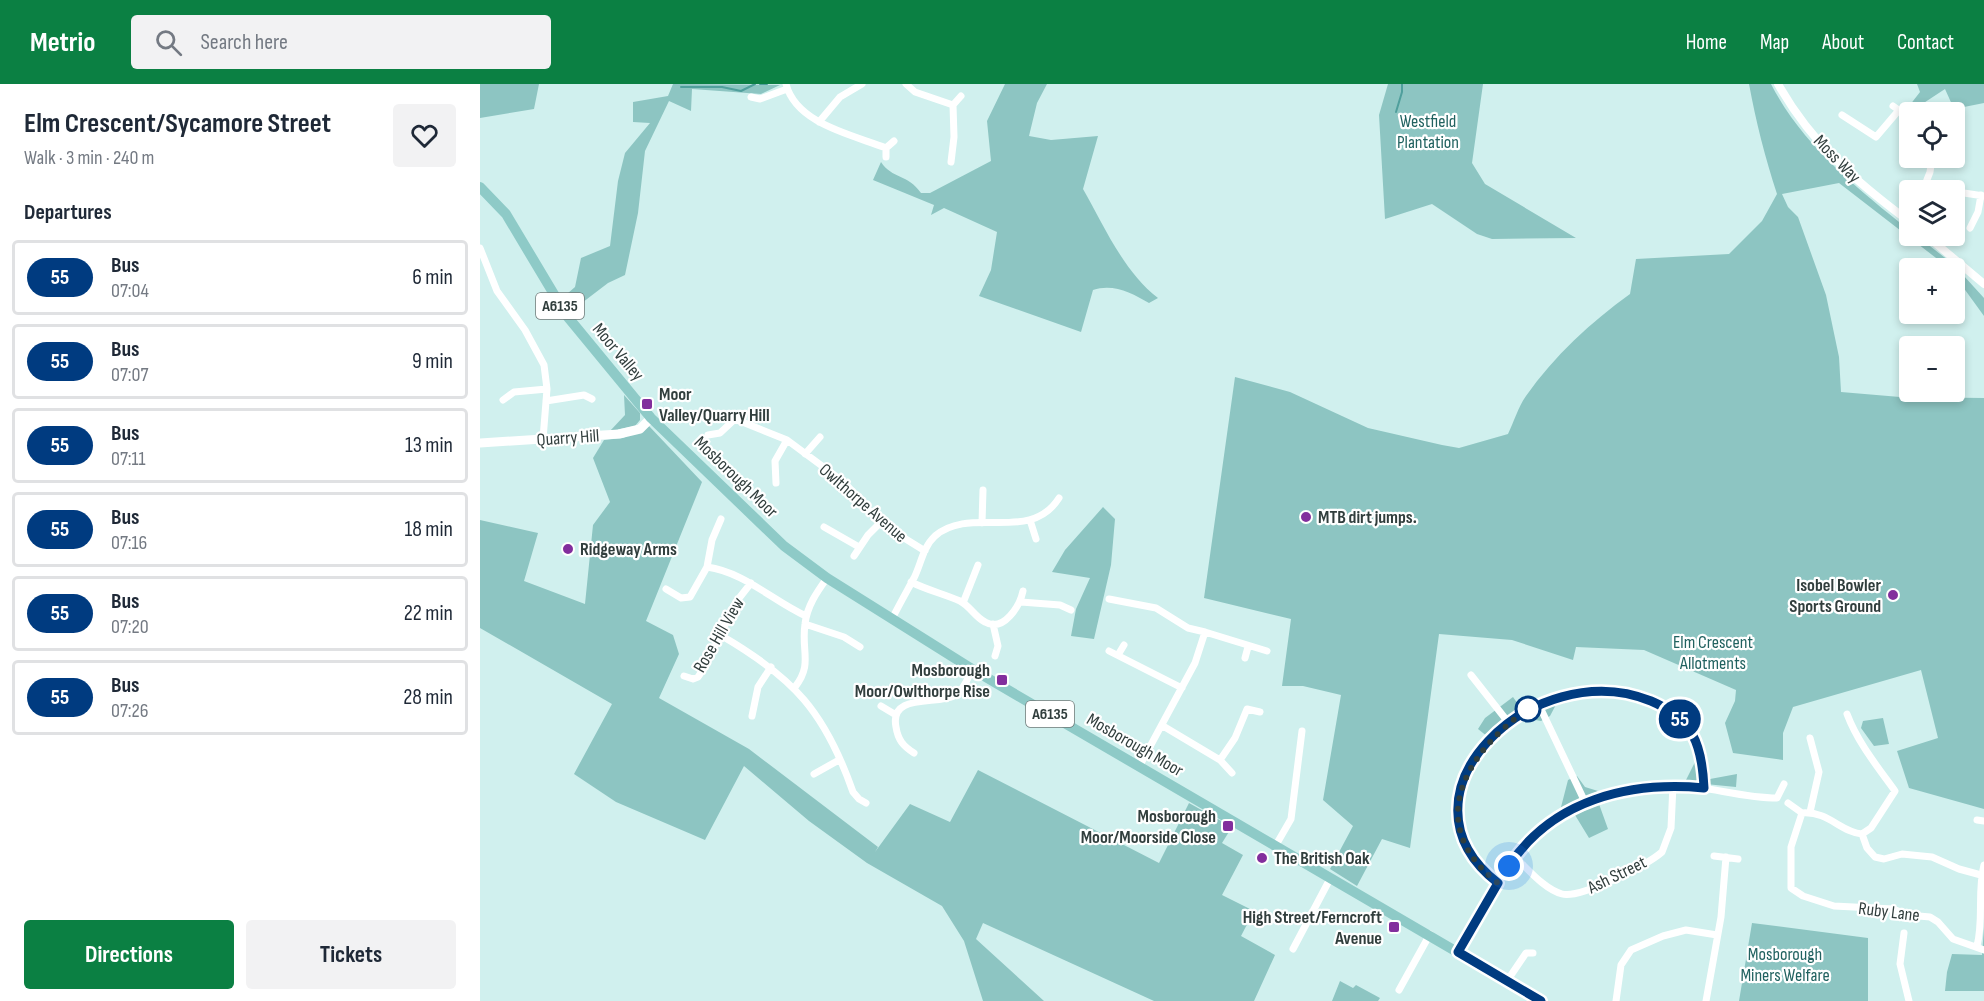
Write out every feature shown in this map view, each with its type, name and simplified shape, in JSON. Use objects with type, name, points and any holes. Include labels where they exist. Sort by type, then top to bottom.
[{"type":"main road","name":"Moor Valley","points":[[480,187],[506,214],[567,316],[651,418]]},
{"type":"main road","name":"Quarry Hill","points":[[480,443],[630,432],[640,429],[651,418]]},
{"type":"main road","name":"Mosborough Moor","points":[[651,418],[776,539],[827,578],[972,669],[1430,934],[1541,1001]]},
{"type":"street","points":[[819,122],[840,97],[862,84]]},
{"type":"street","points":[[906,84],[915,92],[952,105]]},
{"type":"street","name":"Moss Way","points":[[1778,84],[1803,123],[1853,179],[1899,212]]},
{"type":"street","points":[[751,97],[760,99],[786,86],[797,103],[819,122],[886,148]]},
{"type":"street","points":[[951,162],[954,151],[952,105],[961,96]]},
{"type":"street","points":[[1842,115],[1876,137],[1896,108],[1899,110]]},
{"type":"street","points":[[886,157],[886,148],[894,141]]},
{"type":"street","points":[[1965,191],[1982,195],[1978,212],[1970,228]]},
{"type":"street","points":[[1939,246],[1984,284]]},
{"type":"street","points":[[480,248],[483,267],[540,356],[547,389],[543,439]]},
{"type":"street","points":[[503,400],[514,392],[547,389]]},
{"type":"street","points":[[546,401],[580,396],[591,399]]},
{"type":"street","name":"Owlthorpe Avenue","points":[[708,435],[720,433],[735,419],[787,440],[845,483],[880,523],[925,551]]},
{"type":"street","points":[[805,454],[820,437]]},
{"type":"street","points":[[776,483],[775,461],[787,440]]},
{"type":"street","points":[[982,523],[983,490]]},
{"type":"street","points":[[892,619],[934,537],[957,525],[1030,520],[1050,508],[1059,498]]},
{"type":"street","points":[[666,589],[681,598],[688,599],[707,567],[711,540],[722,519]]},
{"type":"street","points":[[1030,520],[1036,539]]},
{"type":"street","points":[[854,556],[880,523]]},
{"type":"street","points":[[824,527],[859,547]]},
{"type":"street","points":[[963,603],[978,566]]},
{"type":"street","points":[[707,567],[729,572],[806,620],[860,647]]},
{"type":"street","points":[[795,687],[806,669],[803,646],[811,602],[827,578]]},
{"type":"street","points":[[911,582],[963,603],[986,623],[993,624],[1012,614],[1021,602],[1023,591]]},
{"type":"street","name":"Rose Hill View","points":[[684,676],[693,679],[698,677],[722,636],[736,602],[750,583]]},
{"type":"street","points":[[1109,599],[1156,608],[1188,628],[1267,651]]},
{"type":"street","points":[[1021,602],[1060,605],[1071,610]]},
{"type":"street","points":[[993,624],[998,646],[994,656]]},
{"type":"street","points":[[1139,767],[1195,663],[1205,632]]},
{"type":"street","points":[[722,636],[771,667],[795,687],[822,722],[853,792],[866,803]]},
{"type":"street","points":[[1118,655],[1124,645]]},
{"type":"street","points":[[1245,658],[1248,647]]},
{"type":"street","points":[[1109,651],[1182,688]]},
{"type":"street","points":[[752,716],[758,687],[771,667]]},
{"type":"street","points":[[914,753],[898,738],[896,714],[900,709],[916,700],[952,697],[958,693],[972,669]]},
{"type":"street","points":[[1471,675],[1508,722]]},
{"type":"street","points":[[1498,883],[1471,857],[1461,836],[1457,816],[1460,794],[1473,762],[1482,748],[1508,722],[1538,704],[1570,693],[1599,690],[1633,695],[1657,704],[1683,722],[1696,739],[1701,756],[1704,788]]},
{"type":"street","points":[[1538,704],[1585,802]]},
{"type":"street","points":[[881,706],[896,714]]},
{"type":"street","points":[[1220,760],[1235,738],[1247,709],[1260,712]]},
{"type":"street","points":[[1458,952],[1515,857],[1544,828],[1585,802],[1627,790],[1673,785],[1704,788],[1784,800],[1806,812],[1838,822],[1855,833],[1862,834],[1871,828],[1895,791],[1875,761],[1861,746],[1847,714]]},
{"type":"street","points":[[1163,726],[1220,760],[1232,773]]},
{"type":"street","points":[[1276,845],[1291,819],[1302,731]]},
{"type":"street","name":"Ruby Lane","points":[[1810,738],[1820,772],[1791,847],[1789,881],[1796,892],[1834,906],[1893,909],[1908,915],[1930,917],[1938,922],[1953,939],[1984,950]]},
{"type":"street","points":[[814,774],[839,760]]},
{"type":"street","points":[[1784,784],[1784,800]]},
{"type":"street","name":"Ash Street","points":[[1515,857],[1552,890],[1571,896],[1586,891],[1662,852],[1671,828],[1673,785]]},
{"type":"street","points":[[1862,834],[1867,848],[1875,857],[1884,859],[1902,854],[1932,857],[1981,875]]},
{"type":"street","points":[[1714,856],[1738,859]]},
{"type":"street","points":[[1706,1001],[1717,935],[1726,857]]},
{"type":"street","points":[[1977,946],[1982,913],[1981,875],[1984,865]]},
{"type":"street","points":[[1293,949],[1331,878]]},
{"type":"street","points":[[1616,1001],[1621,965],[1631,950],[1663,936],[1686,930],[1717,935]]},
{"type":"street","points":[[1399,990],[1430,934]]},
{"type":"street","points":[[1905,938],[1900,964],[1910,1001]]},
{"type":"street","points":[[1507,981],[1526,953],[1533,953]]},
{"type":"street","points":[[1905,978],[1914,974]]},
{"type":"green space","points":[[480,84],[539,84],[534,109],[480,118]]},
{"type":"green space","points":[[673,84],[780,85],[761,94],[692,89],[691,111],[669,101],[645,151],[638,213],[625,275],[608,283],[570,312],[560,300],[575,287],[581,258],[610,246],[618,181],[625,153],[650,123],[633,122],[633,102],[668,96]]},
{"type":"green space","points":[[1005,84],[1047,84],[1037,103],[1029,136],[1051,140],[1098,136],[1083,189],[1125,262],[1158,298],[1149,303],[1115,288],[1093,290],[1081,332],[979,296],[991,270],[997,232],[944,208],[931,215],[934,205],[873,180],[881,162],[921,193],[930,193],[991,161],[987,121]]},
{"type":"green space","name":"Westfield Plantation","points":[[1388,84],[1483,84],[1472,163],[1485,184],[1576,238],[1492,239],[1477,234],[1432,204],[1385,219],[1379,115]]},
{"type":"green space","name":"Elm Crescent Allotments","points":[[1749,84],[1771,84],[1784,106],[1815,146],[1850,181],[1899,222],[1899,229],[1839,183],[1782,194],[1788,207],[1798,217],[1826,295],[1839,357],[1841,392],[1899,397],[1899,402],[1965,402],[1965,398],[1984,398],[1984,809],[1909,788],[1897,751],[1938,738],[1921,670],[1793,707],[1783,733],[1783,760],[1733,753],[1725,723],[1735,701],[1736,690],[1644,650],[1576,647],[1573,660],[1512,640],[1439,634],[1410,848],[1382,839],[1357,886],[1330,869],[1353,826],[1323,800],[1341,695],[1303,686],[1282,686],[1291,619],[1204,598],[1235,377],[1290,392],[1368,428],[1442,445],[1459,448],[1508,434],[1523,400],[1549,367],[1587,328],[1630,294],[1636,259],[1729,254],[1762,221],[1777,194]]},
{"type":"green space","points":[[1917,84],[1984,84],[1984,103],[1965,107],[1965,102],[1951,102],[1945,89],[1925,102],[1912,102],[1920,92]]},
{"type":"green space","points":[[1921,246],[1930,246],[1945,258],[1936,258]]},
{"type":"green space","points":[[1965,277],[1984,298],[1984,316],[1965,290]]},
{"type":"green space","points":[[624,395],[640,413],[640,420],[635,426],[610,431],[625,415]]},
{"type":"green space","points":[[649,426],[702,482],[646,621],[673,635],[679,654],[659,698],[749,749],[878,847],[875,852],[910,804],[950,822],[978,770],[1159,863],[1189,803],[1232,827],[1222,843],[1243,855],[1222,895],[1254,911],[1241,936],[1275,955],[1254,1001],[1154,1001],[983,923],[976,939],[1044,1001],[983,1001],[964,941],[942,906],[867,863],[809,821],[744,766],[705,840],[616,802],[574,774],[612,704],[480,628],[480,520],[538,533],[524,581],[585,604],[593,525],[610,502],[593,458],[604,440],[623,438]]},
{"type":"green space","points":[[1103,507],[1115,519],[1111,565],[1094,639],[1071,636],[1076,609],[1090,578],[1052,572],[1065,550]]},
{"type":"green space","points":[[1513,697],[1525,714],[1559,699],[1550,716],[1541,721],[1525,718],[1511,728],[1500,725],[1488,737],[1478,729],[1485,718]]},
{"type":"green space","points":[[1883,718],[1889,744],[1874,746],[1861,728],[1863,721]]},
{"type":"green space","points":[[1697,758],[1700,777],[1710,779],[1737,774],[1736,787],[1685,782]]},
{"type":"green space","points":[[1577,776],[1585,787],[1598,791],[1560,811],[1568,780]]},
{"type":"green space","points":[[1599,804],[1608,829],[1589,838],[1575,815]]},
{"type":"green space","name":"Mosborough Miners Welfare","points":[[1752,923],[1868,938],[1868,1001],[1739,1001]]},
{"type":"green space","points":[[1984,927],[1984,991],[1945,991],[1952,954],[1982,955]]},
{"type":"green space","points":[[1340,981],[1353,988],[1356,985],[1380,998],[1378,1001],[1332,1001]]},
{"type":"waterway","points":[[681,87],[722,87],[741,91],[755,84]]},
{"type":"waterway","points":[[760,84],[767,84]]},
{"type":"waterway","points":[[1396,112],[1402,84]]},
{"type":"bus line","name":"55","points":[[1509,866],[1528,842],[1544,828],[1562,814],[1585,802],[1604,795],[1648,787],[1673,785],[1704,788],[1701,756],[1696,739],[1689,729],[1672,712],[1633,695],[1614,691],[1583,691],[1538,704],[1508,722],[1482,748],[1473,762],[1460,794],[1458,827],[1465,847],[1475,863],[1498,883],[1458,952],[1541,1001]]},
{"type":"place","name":"Moor Valley/Quarry Hill","points":[[647,404]]},
{"type":"place","name":"MTB dirt jumps.","points":[[1306,517]]},
{"type":"place","name":"Ridgeway Arms","points":[[568,549]]},
{"type":"place","name":"Isobel Bowler Sports Ground","points":[[1893,595]]},
{"type":"place","name":"Mosborough Moor/Owlthorpe Rise","points":[[1002,680]]},
{"type":"place","name":"Mosborough Moor/Moorside Close","points":[[1228,826]]},
{"type":"place","name":"The British Oak","points":[[1262,858]]},
{"type":"place","name":"High Street/Ferncroft Avenue","points":[[1394,927]]},
{"type":"route","points":[[1509,866],[1498,883],[1475,863],[1465,847],[1458,827],[1458,807],[1464,782],[1482,748],[1508,722],[1528,709]]}]
